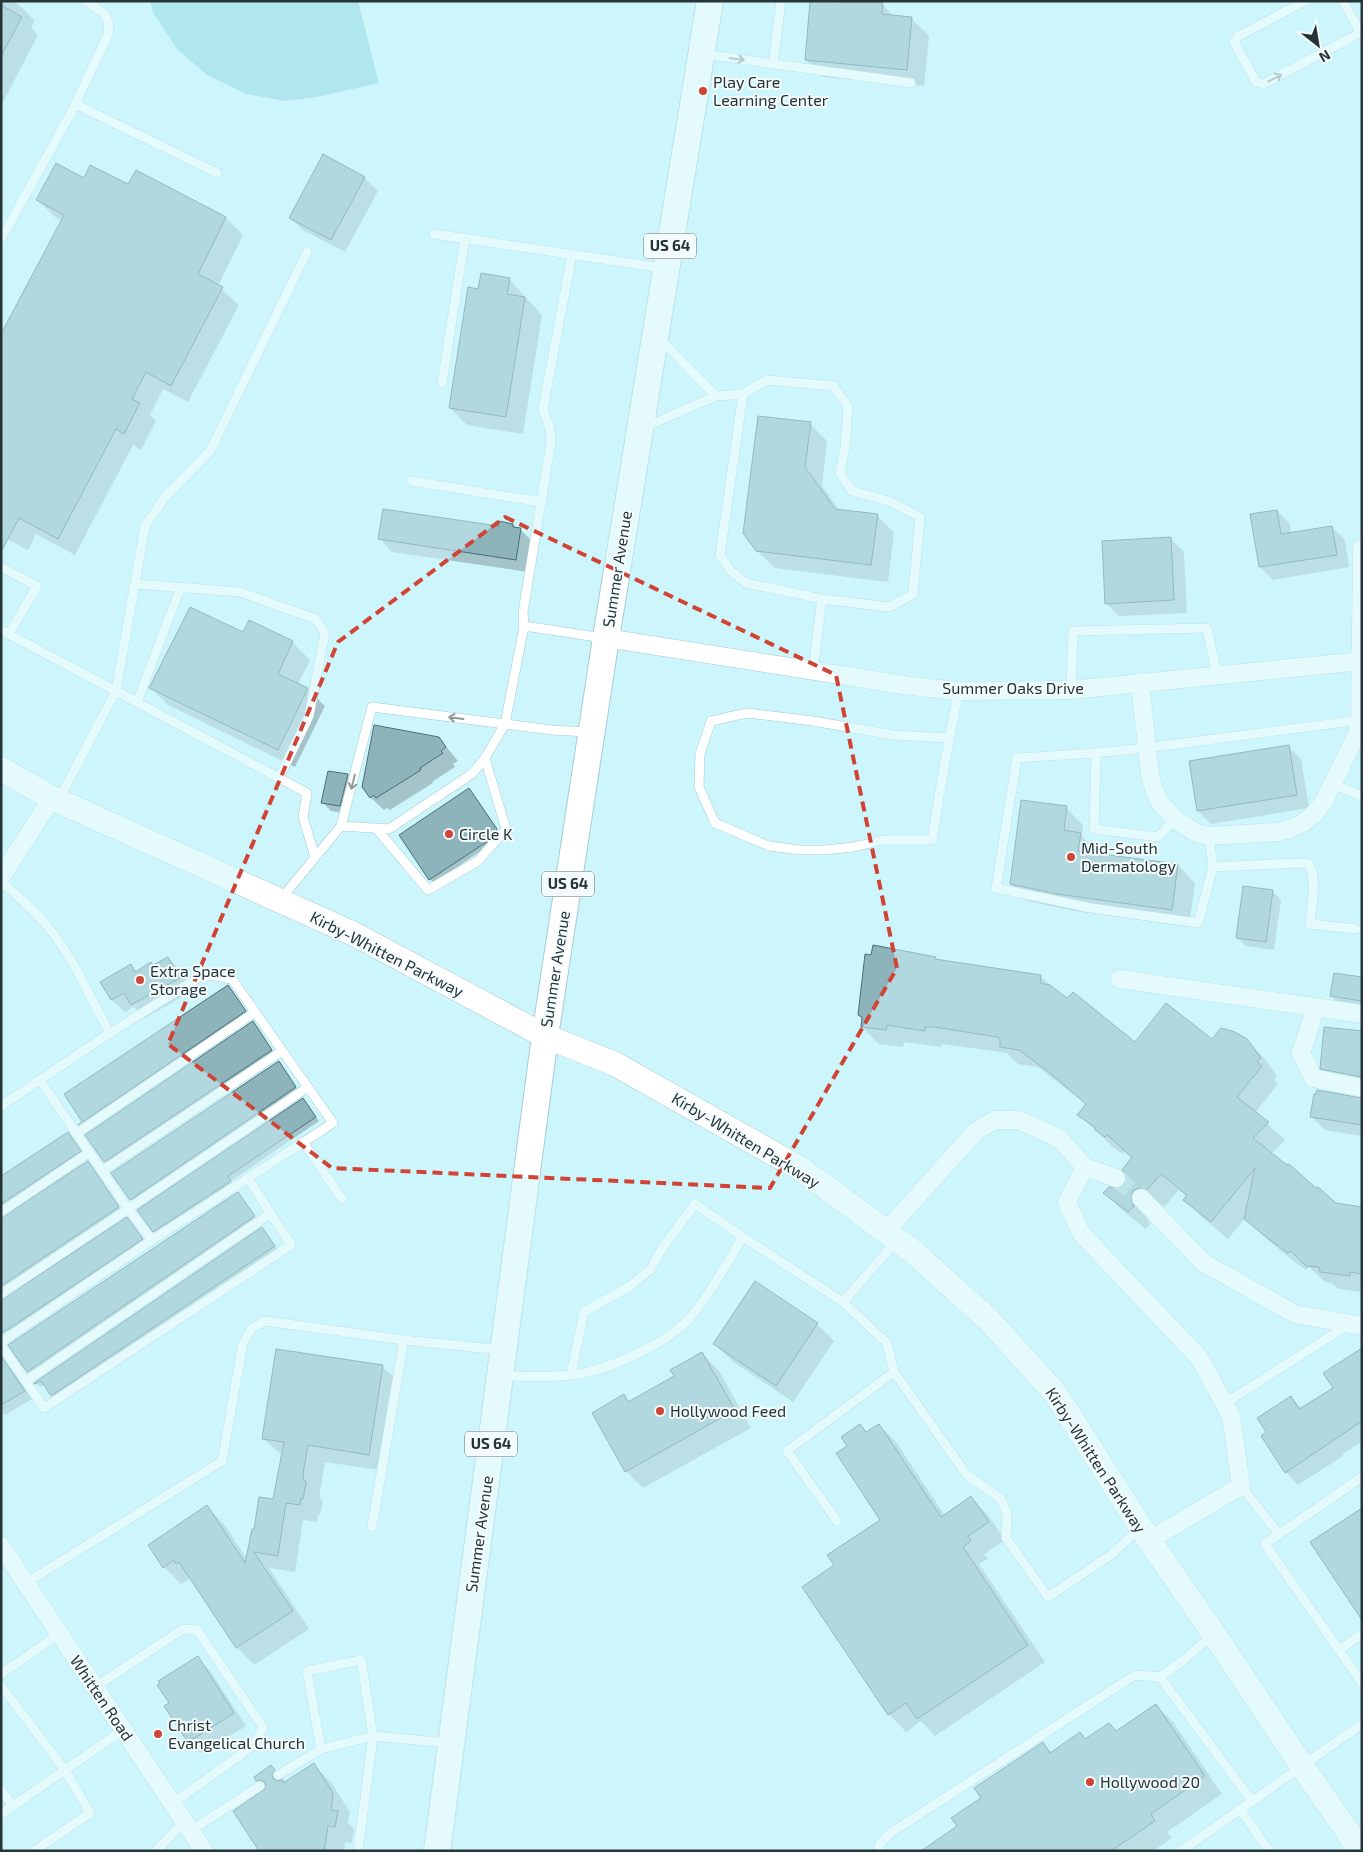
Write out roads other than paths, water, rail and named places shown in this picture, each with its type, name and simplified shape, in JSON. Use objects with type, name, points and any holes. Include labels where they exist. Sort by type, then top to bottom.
[{"type":"main road","name":"Summer Avenue","points":[[437,1851],[545,1036],[606,638],[710,1]]},
{"type":"main road","name":"Kirby-Whitten Parkway","points":[[1,769],[55,799],[354,934],[545,1036],[616,1064],[802,1169],[911,1250],[988,1319],[1055,1393],[1145,1533],[1361,1851]]},
{"type":"street","points":[[1140,682],[1146,748],[1154,790],[1161,804],[1175,819],[1196,833],[1209,836],[1278,832],[1303,823],[1323,804],[1357,734],[1360,720],[1362,549]]},
{"type":"street","name":"Summer Oaks Drive","points":[[606,638],[959,692],[1071,690],[1361,660]]},
{"type":"street","points":[[1,877],[55,799]]},
{"type":"street","points":[[1120,979],[1362,1014]]},
{"type":"street","points":[[1316,1007],[1301,1053],[1313,1078],[1362,1088]]},
{"type":"street","points":[[891,1236],[976,1131],[995,1120],[1020,1120],[1060,1139],[1085,1167],[1116,1178]]},
{"type":"street","points":[[1085,1167],[1067,1202],[1081,1233],[1200,1360],[1231,1416],[1241,1486],[1145,1533]]},
{"type":"street","points":[[1141,1198],[1204,1262],[1296,1314],[1356,1325]]},
{"type":"street","name":"Whitten Road","points":[[1,1546],[204,1851]]},
{"type":"lane","points":[[1,239],[75,104],[108,35],[110,26],[107,17],[102,11],[86,1]]},
{"type":"lane","points":[[773,64],[781,1]]},
{"type":"lane","points":[[1305,1],[1237,37],[1234,42],[1256,82],[1263,84],[1358,34],[1358,28],[1343,1]]},
{"type":"lane","points":[[700,54],[911,83]]},
{"type":"lane","points":[[75,104],[217,173]]},
{"type":"lane","points":[[434,234],[666,268]]},
{"type":"lane","points":[[442,383],[465,238]]},
{"type":"lane","points":[[55,799],[116,690],[145,526],[165,497],[210,451],[307,252]]},
{"type":"lane","points":[[341,826],[390,829],[473,773],[505,724],[524,626],[523,612],[551,442],[550,429],[544,409],[572,254]]},
{"type":"lane","points":[[655,334],[716,396]]},
{"type":"lane","points":[[640,430],[716,396],[743,394],[767,380],[833,386],[848,406],[845,448],[840,473],[852,491],[890,500],[920,517],[913,594],[889,607],[822,598],[746,583],[730,570],[720,555],[743,394]]},
{"type":"lane","points":[[412,481],[541,502]]},
{"type":"lane","points":[[1,567],[37,586],[5,632],[307,793],[303,817],[315,857]]},
{"type":"lane","points":[[135,584],[240,592],[316,619],[325,633],[309,716],[279,778]]},
{"type":"lane","points":[[137,702],[180,587]]},
{"type":"lane","points":[[813,670],[822,598]]},
{"type":"lane","points":[[524,626],[606,638]]},
{"type":"lane","points":[[1071,690],[1073,631],[1207,628],[1216,674]]},
{"type":"lane","points":[[949,738],[893,736],[813,721],[747,713],[711,721],[700,754],[699,787],[715,823],[769,846],[800,850],[824,850],[883,840],[932,840],[949,738],[959,692]]},
{"type":"lane","points":[[279,900],[341,826],[372,707],[552,730],[592,732]]},
{"type":"lane","points":[[1209,836],[1213,867],[1198,923],[1091,908],[996,888],[1017,758],[1146,748],[1360,720]]},
{"type":"lane","points":[[1096,753],[1094,829],[1158,836],[1175,819]]},
{"type":"lane","points":[[376,828],[428,890],[478,861],[506,828],[484,758]]},
{"type":"lane","points":[[1333,784],[1362,796]]},
{"type":"lane","points":[[1213,867],[1309,864],[1314,878],[1310,924],[1356,929]]},
{"type":"lane","points":[[1,882],[48,927],[68,957],[110,1033]]},
{"type":"lane","points":[[1,1106],[110,1033],[201,976],[216,976],[232,979],[333,1123],[152,1240],[1,1344],[44,1408],[291,1245],[248,1178]]},
{"type":"lane","points":[[77,1133],[255,1012]]},
{"type":"lane","points":[[102,1170],[282,1050]]},
{"type":"lane","points":[[40,1080],[152,1240]]},
{"type":"lane","points":[[1,1294],[308,1087]]},
{"type":"lane","points":[[303,1142],[342,1198]]},
{"type":"lane","points":[[1,1212],[90,1152]]},
{"type":"lane","points":[[571,1374],[584,1312],[630,1286],[651,1269],[661,1250],[695,1204],[743,1238],[843,1302],[887,1343],[894,1372],[967,1474],[1001,1499],[1007,1514],[1006,1538],[1048,1596],[1145,1533]]},
{"type":"lane","points":[[26,1381],[271,1213]]},
{"type":"lane","points":[[843,1302],[891,1236]]},
{"type":"lane","points":[[500,1376],[571,1374],[608,1366],[641,1352],[677,1330],[692,1316],[743,1238]]},
{"type":"lane","points":[[26,1583],[222,1461],[243,1342],[252,1328],[265,1321],[404,1340],[502,1350]]},
{"type":"lane","points":[[1224,1404],[1356,1325]]},
{"type":"lane","points":[[372,1527],[404,1340]]},
{"type":"lane","points":[[837,1520],[787,1451],[894,1372]]},
{"type":"lane","points":[[1362,1477],[1265,1544],[1362,1683]]},
{"type":"lane","points":[[1241,1486],[1279,1534]]},
{"type":"lane","points":[[95,1687],[183,1629],[196,1630],[263,1727],[254,1745],[172,1804]]},
{"type":"lane","points":[[1,1674],[60,1634]]},
{"type":"lane","points":[[878,1851],[880,1844],[889,1834],[1135,1675],[1160,1677],[1184,1660],[1214,1634]]},
{"type":"lane","points":[[1339,1650],[1362,1634]]},
{"type":"lane","points":[[322,1749],[307,1671],[361,1660],[373,1736],[358,1851]]},
{"type":"lane","points":[[1160,1677],[1252,1801]]},
{"type":"lane","points":[[1,1686],[65,1770],[90,1814],[34,1851]]},
{"type":"lane","points":[[1181,1851],[1362,1724]]},
{"type":"lane","points":[[1,1814],[123,1730]]},
{"type":"lane","points":[[278,1775],[322,1749],[373,1736],[451,1744]]},
{"type":"lane","points":[[156,1851],[187,1826],[260,1786]]},
{"type":"lane","points":[[1,1790],[13,1806]]},
{"type":"lane","points":[[1240,1809],[1269,1851]]},
{"type":"tunnel","points":[[1116,1178],[1141,1198]]},
{"type":"place","name":"Play Care Learning Center","points":[[703,91]]},
{"type":"place","name":"Circle K","points":[[449,834]]},
{"type":"place","name":"Mid-South Dermatology","points":[[1071,857]]},
{"type":"place","name":"Extra Space Storage","points":[[140,980]]},
{"type":"place","name":"Hollywood Feed","points":[[660,1411]]},
{"type":"place","name":"Christ Evangelical Church","points":[[158,1734]]},
{"type":"place","name":"Hollywood 20","points":[[1090,1782]]}]
